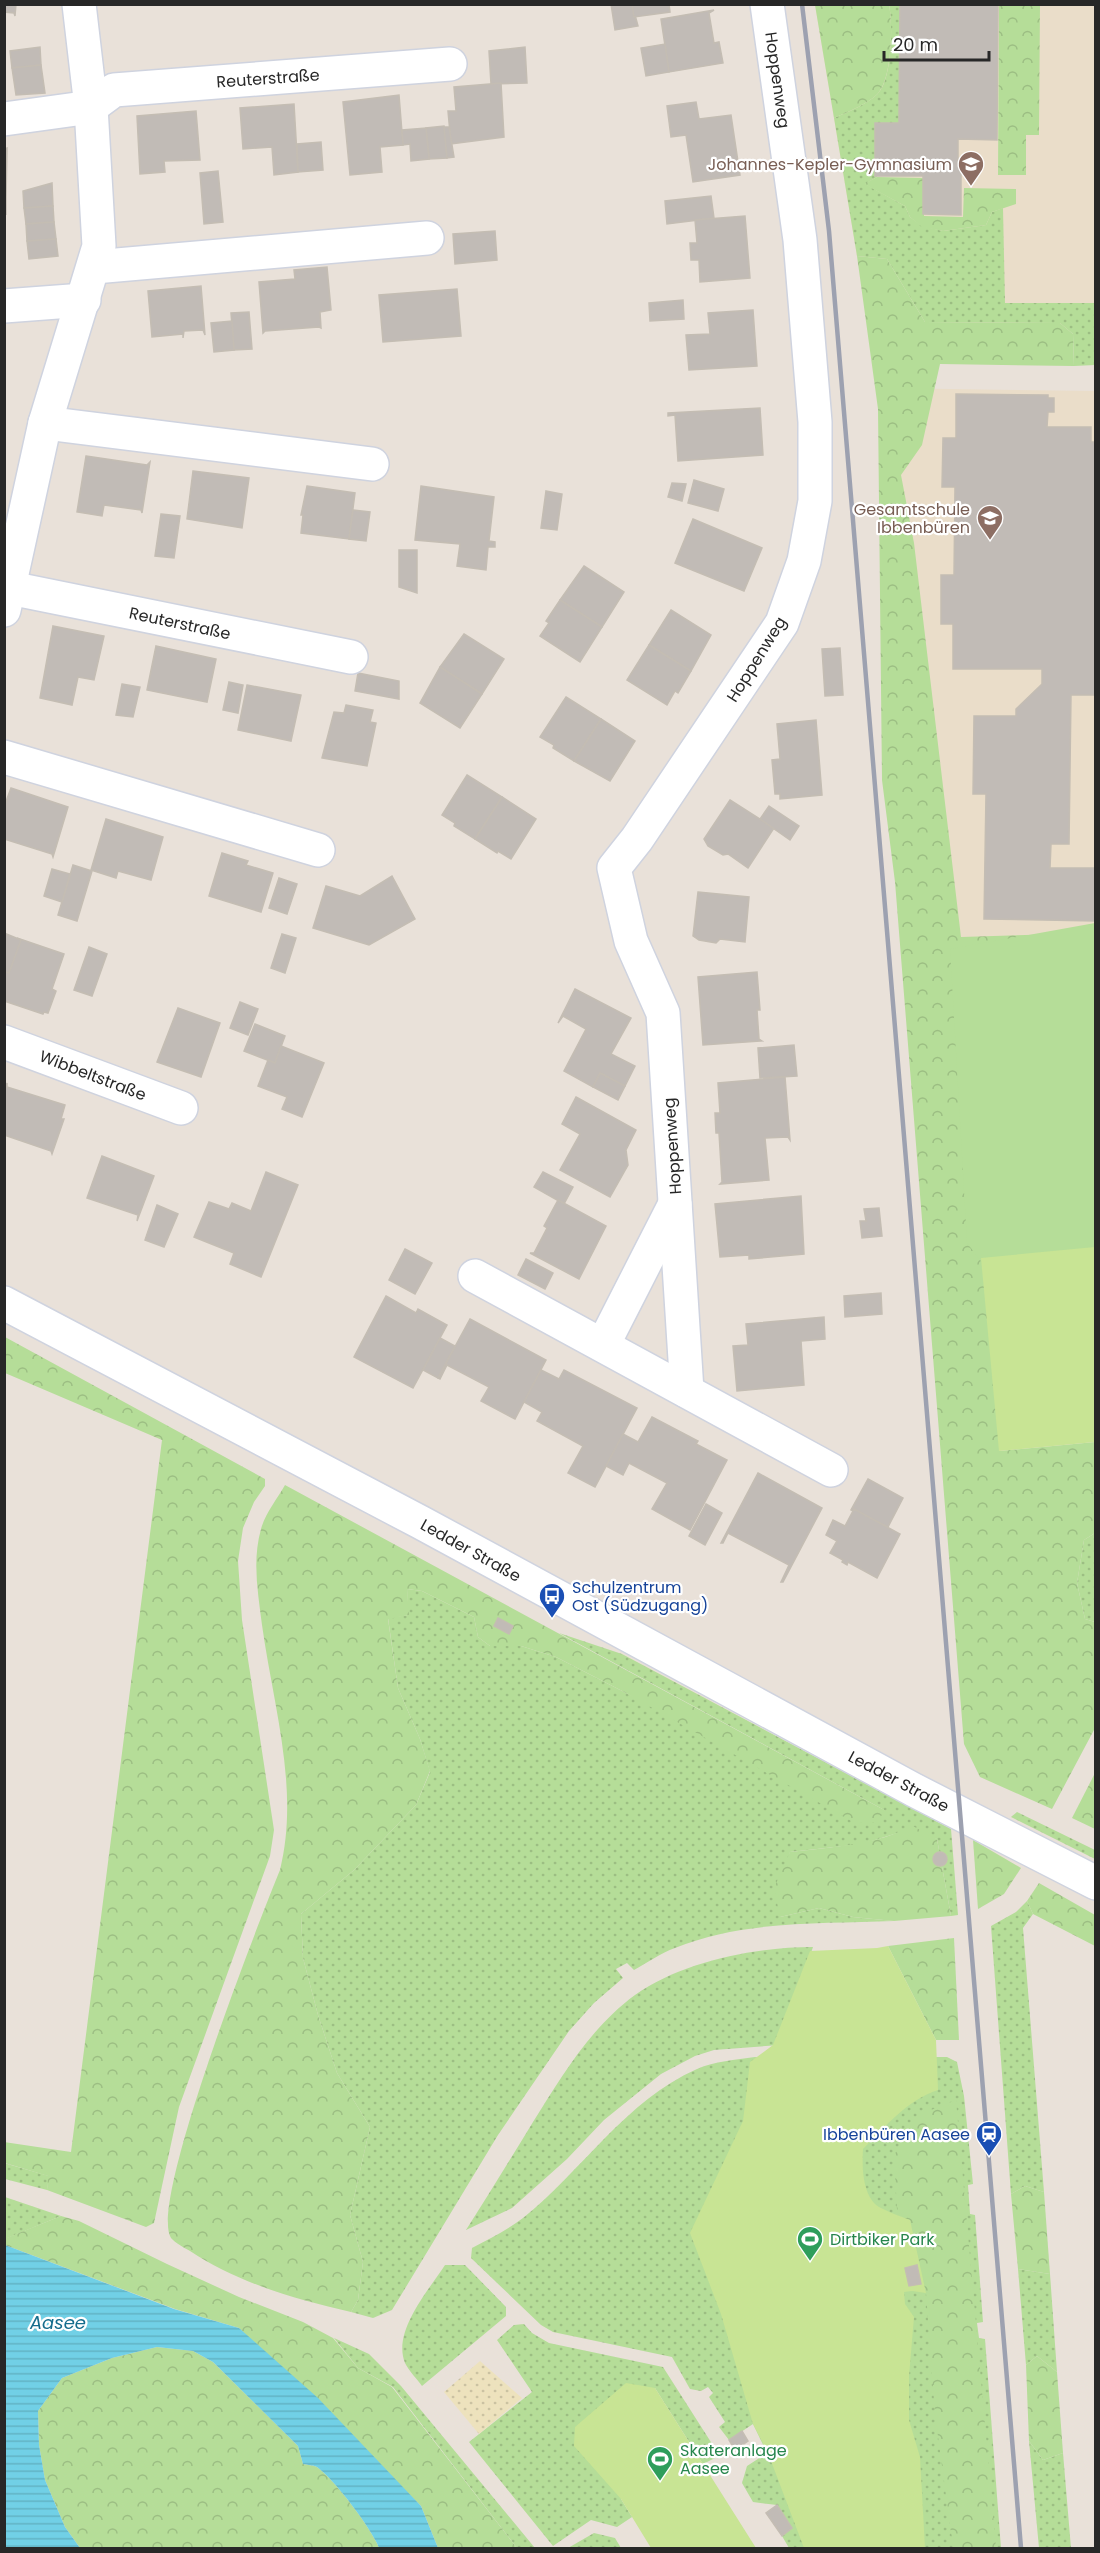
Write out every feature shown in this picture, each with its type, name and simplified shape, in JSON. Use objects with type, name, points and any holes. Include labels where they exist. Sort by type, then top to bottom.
[{"type":"street","name":"Reuterstraße","points":[[79,4],[91,106],[99,246],[45,423],[7,599],[351,657]]},
{"type":"street","name":"Hoppenweg","points":[[687,1391],[663,1013],[631,941],[614,868],[637,839],[782,623],[804,561],[815,501],[815,422],[800,240],[767,4]]},
{"type":"street","name":"Reuterstraße","points":[[4,119],[91,106],[114,90],[450,64]]},
{"type":"street","points":[[94,267],[428,238]]},
{"type":"street","points":[[4,306],[84,300]]},
{"type":"street","points":[[45,423],[372,464]]},
{"type":"street","points":[[4,757],[318,850]]},
{"type":"street","name":"Wibbeltstraße","points":[[4,1042],[181,1108]]},
{"type":"street","name":"Hoppenweg","points":[[603,1345],[675,1204]]},
{"type":"street","points":[[475,1276],[831,1470]]},
{"type":"street","name":"Ledder Straße","points":[[4,1303],[420,1522],[914,1790],[1095,1883]]},
{"type":"shaded area","name":"Johannes-Kepler-Gymnasium","points":[[815,5],[1095,5],[1095,333],[925,322],[887,259],[857,256]]},
{"type":"shaded area","name":"Gesamtschule Ibbenbüren","points":[[881,388],[1095,391],[1095,933],[961,938]]},
{"type":"green space","points":[[815,5],[889,5],[890,49],[887,74],[883,84],[871,100],[834,118]]},
{"type":"green space","points":[[889,5],[902,5],[900,125],[877,124],[877,177],[865,184],[905,206],[910,217],[922,226],[943,231],[986,225],[992,212],[1003,208],[1005,303],[1095,303],[1095,365],[1074,366],[1073,334],[1060,323],[925,322],[887,259],[857,256],[834,118],[871,100],[883,85],[887,75],[890,50]]},
{"type":"green space","points":[[999,5],[1040,5],[1039,135],[1026,135],[1026,175],[998,175]]},
{"type":"green space","points":[[877,177],[925,178],[924,216],[963,217],[964,188],[1016,189],[1016,204],[992,212],[986,225],[943,231],[922,227],[910,217],[905,206],[864,184]]},
{"type":"green space","points":[[857,256],[887,259],[925,322],[1060,323],[1073,334],[1074,366],[940,364],[922,445],[901,475],[914,543],[961,937],[1095,933],[999,1451],[1095,1442],[1095,1533],[1084,1540],[1077,1583],[1085,1619],[1095,1622],[1095,1728],[1052,1809],[980,1777],[964,1744],[895,882],[882,780],[878,409]]},
{"type":"green space","points":[[1095,923],[1095,1410],[967,1243],[950,949]]},
{"type":"green space","points":[[1095,1247],[1095,1442],[999,1451],[981,1258]]},
{"type":"green space","points":[[5,1337],[265,1479],[265,1486],[254,1502],[243,1528],[238,1561],[242,1620],[274,1830],[270,1856],[179,2107],[154,2223],[146,2227],[47,2190],[48,2176],[5,2163],[4,2142],[71,2152],[162,1440],[5,1373]]},
{"type":"green space","points":[[285,1485],[886,1811],[875,1822],[855,1823],[626,1693],[556,1657],[521,1646],[490,1646],[478,1637],[474,1617],[422,1591],[407,1589],[409,1615],[388,1619],[398,1688],[420,1739],[430,1771],[416,1805],[354,1870],[301,1914],[303,1958],[318,2015],[337,2073],[370,2127],[350,2215],[363,2262],[358,2300],[351,2312],[268,2289],[208,2262],[171,2238],[168,2214],[190,2119],[209,2059],[280,1870],[285,1839],[287,1809],[283,1747],[262,1625],[256,1565],[258,1541],[263,1523]]},
{"type":"green space","points":[[1095,1533],[1095,1622],[1085,1619],[1077,1583],[1084,1540]]},
{"type":"green space","points":[[407,1589],[422,1591],[474,1617],[478,1637],[490,1646],[521,1646],[556,1657],[626,1693],[886,1811],[559,1633],[622,1654],[951,1829],[958,1915],[951,1916],[937,1839],[904,1831],[862,1844],[790,1852],[780,1917],[819,1908],[853,1917],[894,1921],[811,1923],[728,1932],[670,1950],[634,1970],[627,1963],[616,1969],[623,1978],[594,2003],[569,2031],[498,2135],[392,2310],[373,2318],[351,2312],[358,2300],[363,2262],[350,2215],[370,2127],[337,2073],[318,2015],[303,1958],[301,1914],[354,1870],[416,1805],[430,1772],[420,1739],[398,1688],[388,1618],[408,1615]]},
{"type":"green space","points":[[1095,1773],[1095,1829],[1072,1818]]},
{"type":"green space","points":[[1017,1812],[1095,1850],[1095,1859],[1011,1817]]},
{"type":"green space","points":[[909,1824],[937,1839],[951,1916],[894,1921],[853,1917],[819,1908],[780,1917],[774,1888],[790,1852],[872,1840],[901,1831]]},
{"type":"green space","points":[[973,1840],[1021,1868],[1004,1894],[978,1909]]},
{"type":"green space","points":[[1039,1883],[1095,1915],[1095,1946],[1033,1914],[1027,1901]]},
{"type":"green space","points":[[1027,1901],[1033,1914],[1023,1928],[1044,2192],[1025,2186],[1011,2194],[991,1926],[1016,1912]]},
{"type":"green space","points":[[954,1938],[959,2040],[936,2040],[888,1946]]},
{"type":"green space","name":"Dirtbiker Park","points":[[888,1946],[936,2040],[938,2090],[916,2100],[907,2107],[863,2149],[864,2180],[869,2196],[879,2207],[910,2220],[926,2293],[904,2292],[905,2304],[914,2317],[909,2376],[909,2420],[920,2457],[925,2548],[804,2548],[768,2453],[753,2424],[721,2314],[690,2233],[743,2121],[750,2062],[773,2045],[810,1951]]},
{"type":"green space","points":[[813,1947],[780,2045],[714,2050],[695,2056],[661,2074],[604,2120],[567,2159],[512,2208],[466,2230],[566,2070],[604,2022],[619,2008],[654,1983],[697,1965],[744,1953]]},
{"type":"green space","points":[[755,2057],[783,2060],[947,2057],[957,2062],[964,2096],[973,2184],[968,2185],[970,2214],[975,2215],[983,2322],[977,2323],[979,2338],[985,2339],[1001,2548],[789,2548],[782,2536],[792,2528],[777,2505],[753,2502],[742,2483],[747,2466],[767,2453],[753,2424],[729,2440],[719,2427],[725,2422],[709,2397],[713,2393],[708,2387],[701,2391],[690,2389],[672,2357],[553,2332],[541,2325],[471,2258],[472,2248],[523,2218],[545,2199],[626,2117],[672,2082],[704,2066]]},
{"type":"green space","points":[[956,2100],[996,2548],[955,2548],[935,2414],[926,2293],[897,2210],[894,2155],[921,2114]]},
{"type":"green space","points":[[4,2163],[49,2176],[47,2190],[5,2179]]},
{"type":"green space","points":[[1025,2186],[1044,2192],[1050,2274],[1018,2269],[1011,2194]]},
{"type":"green space","points":[[5,2197],[61,2216],[5,2239]]},
{"type":"green space","points":[[61,2216],[79,2221],[167,2264],[239,2297],[303,2322],[333,2338],[358,2368],[392,2387],[517,2548],[438,2548],[421,2506],[239,2328],[175,2309],[5,2245],[4,2239]]},
{"type":"green space","points":[[445,2265],[465,2265],[506,2307],[506,2316],[422,2386],[405,2363],[402,2351],[404,2338],[414,2311]]},
{"type":"green space","points":[[1018,2269],[1050,2274],[1057,2372],[1037,2356],[1026,2365]]},
{"type":"green space","points":[[524,2324],[532,2333],[549,2343],[663,2367],[716,2450],[715,2458],[703,2464],[655,2388],[621,2499],[632,2517],[617,2527],[591,2520],[553,2546],[469,2442],[532,2392],[497,2340],[514,2325]]},
{"type":"green space","points":[[334,2338],[369,2354],[401,2386],[535,2548],[517,2548],[393,2387],[358,2368]]},
{"type":"green space","points":[[157,2347],[193,2351],[213,2362],[298,2446],[303,2464],[317,2467],[333,2482],[361,2517],[379,2548],[80,2548],[65,2527],[45,2480],[39,2445],[38,2411],[62,2378],[112,2358]]},
{"type":"green space","points":[[1037,2356],[1057,2372],[1063,2453],[1043,2460],[1029,2441],[1026,2365]]},
{"type":"green space","name":"Skateranlage Aasee","points":[[626,2383],[655,2388],[756,2548],[651,2548],[621,2499],[574,2446],[575,2427]]},
{"type":"green space","points":[[1029,2441],[1043,2460],[1063,2453],[1071,2548],[1039,2548]]},
{"type":"green space","points":[[594,2533],[615,2538],[621,2548],[568,2548]]},
{"type":"sand","points":[[480,2361],[522,2398],[479,2434],[444,2392]]},
{"type":"water","name":"Aasee","points":[[5,2245],[174,2309],[239,2328],[318,2398],[421,2506],[438,2548],[379,2548],[361,2517],[333,2482],[317,2467],[303,2464],[298,2446],[213,2362],[193,2351],[157,2347],[112,2358],[62,2378],[38,2411],[39,2445],[45,2480],[65,2527],[80,2548],[5,2548]]},
{"type":"building","points":[[4,4],[16,4],[15,16],[14,13],[4,12]]},
{"type":"building","points":[[611,4],[632,4],[638,26],[615,30]]},
{"type":"building","points":[[632,4],[669,4],[670,12],[634,17]]},
{"type":"building","name":"Johannes-Kepler-Gymnasium","points":[[900,4],[998,4],[997,140],[958,139],[958,161],[961,162],[961,215],[923,214],[923,176],[875,176],[875,123],[899,123]]},
{"type":"building","points":[[714,10],[709,13],[714,43],[719,42],[723,63],[669,72],[661,19]]},
{"type":"building","points":[[665,44],[669,72],[646,76],[641,48]]},
{"type":"building","points":[[40,47],[41,65],[12,68],[10,51]]},
{"type":"building","points":[[525,47],[527,83],[491,84],[489,51]]},
{"type":"building","points":[[41,65],[45,93],[16,95],[12,68]]},
{"type":"building","points":[[501,83],[504,137],[451,144],[448,111],[456,111],[454,87]]},
{"type":"building","points":[[399,95],[403,145],[380,147],[382,172],[350,175],[343,102]]},
{"type":"building","points":[[696,102],[699,119],[731,115],[740,175],[693,182],[686,135],[671,137],[667,106]]},
{"type":"building","points":[[294,104],[298,172],[274,175],[272,147],[243,149],[240,108]]},
{"type":"building","points":[[196,111],[200,160],[164,161],[165,172],[140,174],[137,116]]},
{"type":"building","points":[[444,126],[447,158],[429,159],[426,128]]},
{"type":"building","points":[[444,127],[449,127],[454,157],[447,158]]},
{"type":"building","points":[[426,128],[429,159],[411,161],[410,144],[403,145],[402,130]]},
{"type":"building","points":[[321,142],[323,170],[298,172],[297,144]]},
{"type":"building","points":[[7,148],[6,197],[6,215],[4,149]]},
{"type":"building","points":[[218,171],[223,222],[204,224],[200,173]]},
{"type":"building","points":[[52,183],[53,206],[24,208],[23,191]]},
{"type":"building","points":[[711,196],[714,218],[667,224],[665,201]]},
{"type":"building","points":[[53,206],[54,222],[26,224],[24,208]]},
{"type":"building","points":[[745,216],[750,278],[700,282],[699,260],[691,260],[690,243],[697,243],[695,220]]},
{"type":"building","points":[[54,222],[56,239],[27,241],[26,224]]},
{"type":"building","points":[[495,231],[497,260],[455,264],[453,234]]},
{"type":"building","points":[[56,239],[58,256],[29,259],[27,241]]},
{"type":"building","points":[[327,267],[331,310],[320,312],[321,328],[265,331],[263,333],[259,282],[295,279],[294,270]]},
{"type":"building","points":[[201,286],[205,335],[203,330],[184,331],[183,338],[183,334],[152,337],[148,291]]},
{"type":"building","points":[[457,289],[461,336],[383,342],[379,295]]},
{"type":"building","points":[[683,300],[684,319],[650,321],[649,303]]},
{"type":"building","points":[[753,310],[757,366],[689,370],[686,335],[710,334],[708,313]]},
{"type":"building","points":[[249,312],[252,349],[234,350],[231,313]]},
{"type":"building","points":[[232,321],[234,350],[214,352],[211,323]]},
{"type":"building","name":"Gesamtschule Ibbenbüren","points":[[956,394],[1048,395],[1048,398],[1054,398],[1054,412],[1048,412],[1047,427],[1091,427],[1091,442],[1096,442],[1096,695],[1071,695],[1069,844],[1051,844],[1050,868],[1096,868],[1096,921],[984,919],[986,794],[973,794],[974,716],[1016,716],[1016,709],[1042,684],[1042,669],[953,669],[953,624],[941,624],[941,575],[954,575],[955,487],[942,487],[943,438],[956,438]]},
{"type":"building","points":[[760,408],[763,455],[678,461],[675,415],[668,416],[668,413]]},
{"type":"building","points":[[86,456],[147,465],[150,462],[142,513],[141,510],[104,505],[102,516],[77,512]]},
{"type":"building","points":[[193,471],[249,478],[242,528],[187,519]]},
{"type":"building","points":[[694,480],[724,489],[718,511],[688,503]]},
{"type":"building","points":[[672,483],[686,484],[682,501],[668,497]]},
{"type":"building","points":[[307,486],[355,493],[349,539],[301,533],[303,515],[301,515]]},
{"type":"building","points":[[421,486],[494,497],[489,541],[495,542],[495,547],[488,547],[486,570],[457,566],[460,544],[415,540]]},
{"type":"building","points":[[546,491],[562,494],[557,530],[541,528]]},
{"type":"building","points":[[353,510],[370,512],[366,541],[349,539]]},
{"type":"building","points":[[161,514],[180,516],[174,558],[155,556]]},
{"type":"building","points":[[693,519],[762,548],[744,591],[675,563]]},
{"type":"building","points":[[399,550],[417,550],[417,593],[399,587]]},
{"type":"building","points":[[584,566],[624,592],[602,627],[560,600]]},
{"type":"building","points":[[560,600],[602,627],[580,662],[540,636],[549,623],[546,621]]},
{"type":"building","points":[[671,610],[711,635],[691,671],[649,645]]},
{"type":"building","points":[[53,626],[104,636],[94,680],[78,677],[72,705],[40,698]]},
{"type":"building","points":[[464,634],[504,659],[482,694],[440,667]]},
{"type":"building","points":[[649,645],[691,671],[678,693],[675,691],[667,705],[627,680]]},
{"type":"building","points":[[156,646],[216,659],[207,702],[147,690]]},
{"type":"building","points":[[840,648],[843,695],[825,696],[822,649]]},
{"type":"building","points":[[440,667],[482,694],[460,728],[420,703]]},
{"type":"building","points":[[358,673],[399,681],[399,699],[355,691]]},
{"type":"building","points":[[229,682],[243,685],[238,713],[223,710]]},
{"type":"building","points":[[122,684],[140,687],[133,717],[116,715]]},
{"type":"building","points":[[247,685],[301,695],[291,741],[238,730]]},
{"type":"building","points":[[566,697],[601,719],[574,761],[540,737]]},
{"type":"building","points":[[346,705],[373,710],[370,722],[376,723],[367,766],[322,758],[334,712],[344,713]]},
{"type":"building","points":[[601,719],[635,741],[610,781],[574,761]]},
{"type":"building","points":[[816,720],[822,795],[780,799],[780,794],[775,794],[772,760],[780,759],[777,724]]},
{"type":"building","points":[[467,775],[502,797],[475,839],[454,826],[455,823],[442,815]]},
{"type":"building","points":[[11,788],[68,807],[53,857],[52,854],[4,839],[4,807]]},
{"type":"building","points":[[502,797],[536,819],[511,859],[475,839]]},
{"type":"building","points":[[730,800],[774,828],[748,868],[728,854],[723,855],[708,846],[704,839]]},
{"type":"building","points":[[769,806],[799,826],[790,840],[760,819]]},
{"type":"building","points":[[106,819],[163,837],[151,880],[118,871],[116,878],[91,870]]},
{"type":"building","points":[[222,853],[248,861],[246,865],[273,873],[261,912],[209,896]]},
{"type":"building","points":[[73,865],[92,871],[77,921],[58,915]]},
{"type":"building","points":[[52,869],[70,874],[62,902],[44,896]]},
{"type":"building","points":[[392,876],[415,919],[369,945],[313,928],[326,886],[360,896]]},
{"type":"building","points":[[279,878],[297,884],[287,914],[269,908]]},
{"type":"building","points":[[698,892],[749,897],[745,942],[720,939],[716,943],[699,940],[693,936]]},
{"type":"building","points":[[4,933],[21,940],[9,973],[4,972]]},
{"type":"building","points":[[282,934],[296,938],[285,973],[271,968]]},
{"type":"building","points":[[17,938],[64,954],[52,989],[56,991],[48,1013],[43,1014],[4,1001],[4,972],[9,973],[21,940]]},
{"type":"building","points":[[89,947],[107,954],[92,996],[74,990]]},
{"type":"building","points":[[757,972],[760,1010],[757,1010],[759,1039],[762,1041],[703,1045],[698,977]]},
{"type":"building","points":[[575,989],[631,1018],[611,1054],[635,1066],[625,1086],[600,1073],[593,1087],[564,1071],[586,1029],[563,1016],[558,1023]]},
{"type":"building","points":[[240,1002],[258,1009],[248,1035],[230,1028]]},
{"type":"building","points":[[178,1008],[220,1023],[201,1077],[157,1062]]},
{"type":"building","points":[[255,1024],[285,1036],[275,1063],[244,1051]]},
{"type":"building","points":[[794,1045],[797,1076],[760,1078],[758,1048]]},
{"type":"building","points":[[281,1046],[324,1063],[302,1117],[282,1109],[287,1097],[258,1086],[268,1060],[275,1063]]},
{"type":"building","points":[[600,1073],[625,1086],[618,1100],[593,1087]]},
{"type":"building","points":[[785,1077],[790,1140],[788,1137],[765,1138],[769,1180],[720,1184],[722,1182],[719,1133],[716,1133],[715,1113],[720,1113],[718,1083]]},
{"type":"building","points":[[7,1083],[7,1087],[65,1105],[61,1119],[64,1119],[52,1154],[51,1151],[4,1135],[4,1090]]},
{"type":"building","points":[[576,1097],[636,1130],[626,1150],[628,1165],[610,1197],[560,1170],[580,1134],[562,1124]]},
{"type":"building","points":[[102,1156],[154,1176],[137,1221],[138,1215],[87,1198]]},
{"type":"building","points":[[266,1172],[298,1185],[261,1277],[230,1264],[234,1253],[194,1237],[209,1202],[229,1209],[232,1203],[251,1211]]},
{"type":"building","points":[[543,1172],[573,1187],[564,1204],[534,1187]]},
{"type":"building","points":[[801,1196],[804,1254],[749,1259],[749,1255],[720,1257],[715,1204]]},
{"type":"building","points":[[558,1200],[606,1226],[579,1279],[530,1253],[534,1253],[547,1228],[544,1226]]},
{"type":"building","points":[[157,1205],[178,1214],[164,1247],[145,1240]]},
{"type":"building","points":[[879,1208],[882,1236],[862,1238],[860,1221],[866,1221],[864,1209]]},
{"type":"building","points":[[405,1249],[432,1263],[415,1294],[389,1280]]},
{"type":"building","points":[[526,1259],[553,1273],[545,1289],[518,1275]]},
{"type":"building","points":[[881,1293],[882,1314],[845,1317],[844,1296]]},
{"type":"building","points":[[386,1296],[416,1313],[418,1309],[447,1325],[413,1388],[354,1357]]},
{"type":"building","points":[[824,1317],[825,1339],[801,1341],[804,1385],[737,1391],[733,1346],[748,1345],[746,1324]]},
{"type":"building","points":[[470,1319],[546,1360],[515,1419],[481,1401],[489,1387],[447,1365],[440,1379],[438,1378]]},
{"type":"building","points":[[440,1338],[455,1346],[438,1378],[423,1370]]},
{"type":"building","points":[[541,1370],[559,1379],[564,1370],[637,1408],[595,1487],[568,1473],[583,1446],[537,1421],[542,1412],[524,1402]]},
{"type":"building","points":[[652,1417],[698,1441],[696,1444],[727,1460],[690,1530],[652,1509],[667,1483],[629,1463],[623,1475],[606,1466],[623,1434],[638,1442]]},
{"type":"building","points":[[758,1473],[822,1508],[783,1582],[781,1582],[789,1565],[728,1533],[721,1543]]},
{"type":"building","points":[[868,1479],[903,1498],[888,1527],[851,1510]]},
{"type":"building","points":[[706,1504],[722,1513],[705,1545],[689,1536]]},
{"type":"building","points":[[854,1509],[900,1534],[877,1578],[848,1562],[847,1565],[830,1553],[837,1541],[826,1535],[833,1520],[845,1526]]},
{"type":"building","points":[[498,1618],[513,1626],[509,1634],[494,1626]]},
{"type":"building","points":[[940,1852],[945,1854],[947,1859],[945,1864],[940,1866],[935,1864],[933,1859],[935,1854]]},
{"type":"building","points":[[917,2265],[921,2284],[909,2286],[905,2268]]},
{"type":"building","points":[[742,2431],[748,2441],[735,2450],[729,2440]]},
{"type":"building","points":[[777,2505],[792,2528],[782,2536],[766,2513]]},
{"type":"railway","points":[[802,4],[829,231],[1021,2548]]},
{"type":"place","name":"Johannes-Kepler-Gymnasium","points":[[971,187]]},
{"type":"place","name":"Gesamtschule Ibbenbüren","points":[[990,541]]},
{"type":"place","name":"Schulzentrum Ost (Südzugang)","points":[[552,1619]]},
{"type":"place","name":"Ibbenbüren Aasee","points":[[989,2157]]},
{"type":"place","name":"Dirtbiker Park","points":[[810,2262]]},
{"type":"place","name":"Skateranlage Aasee","points":[[660,2482]]}]
